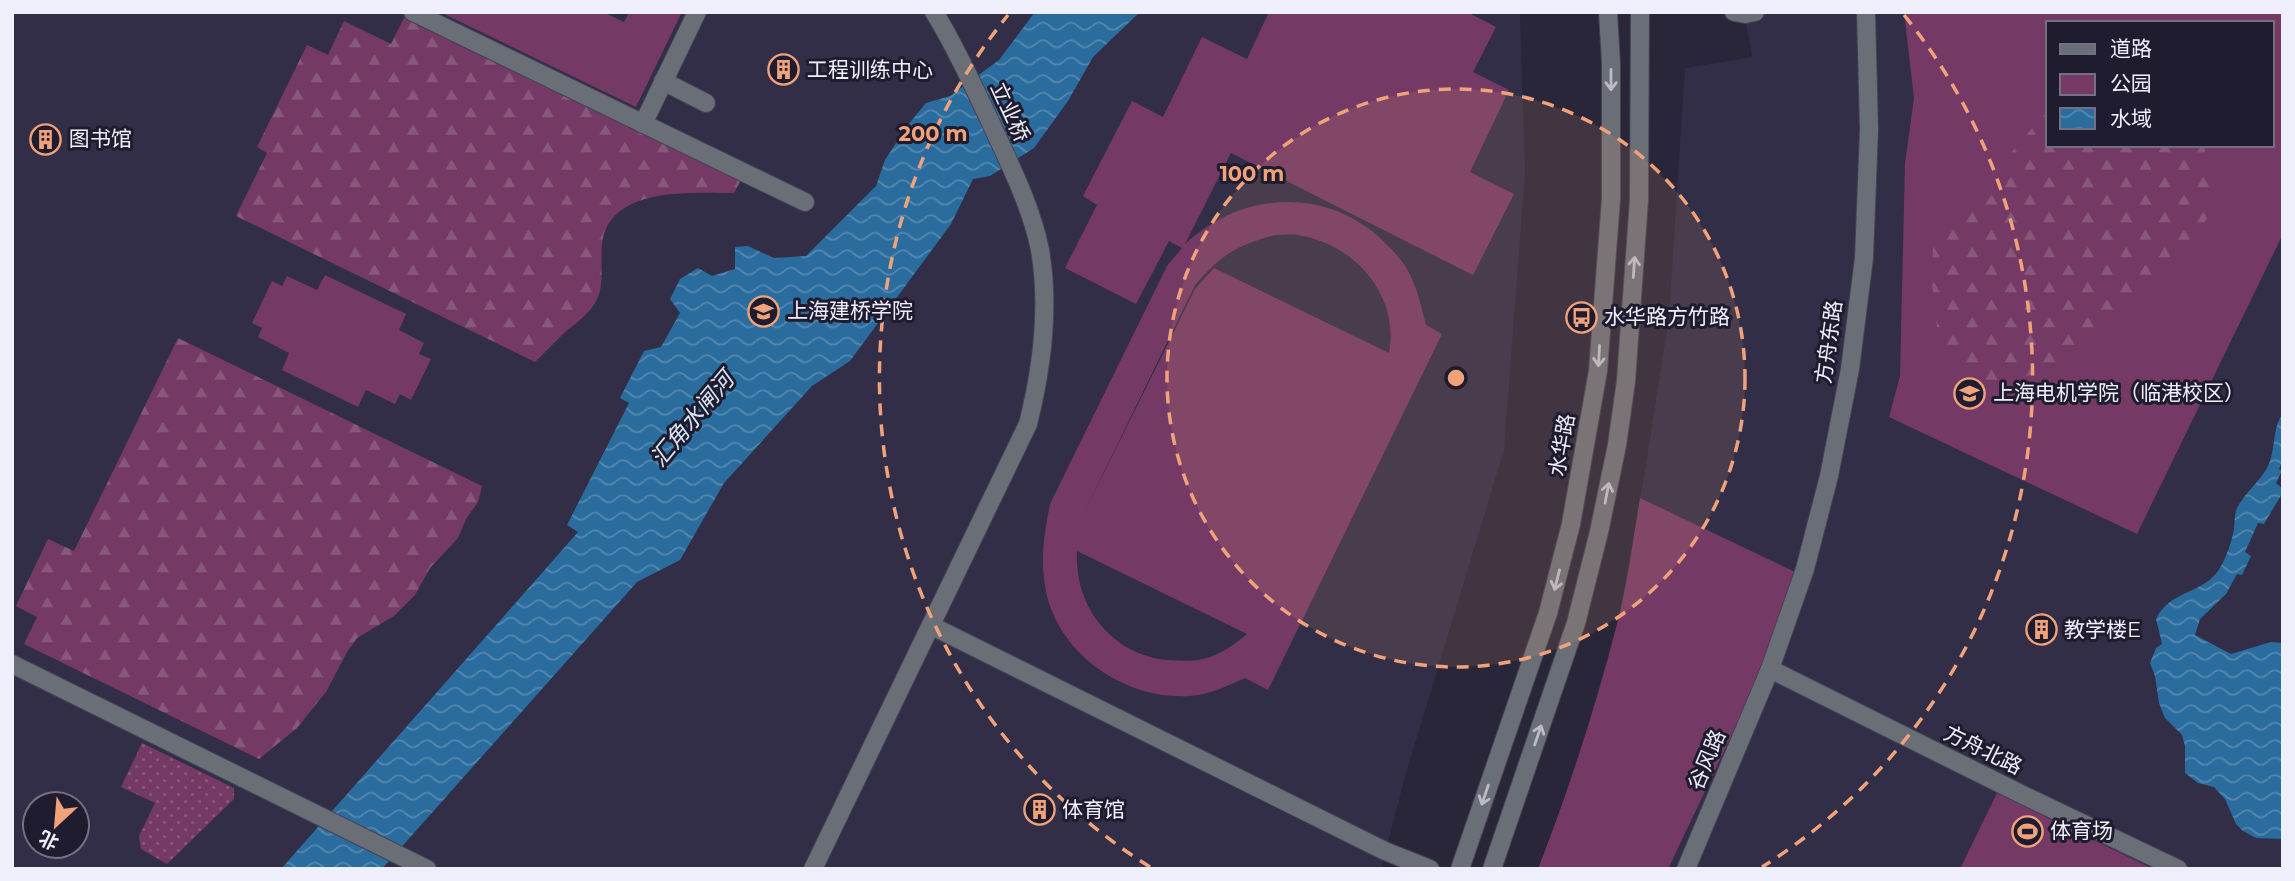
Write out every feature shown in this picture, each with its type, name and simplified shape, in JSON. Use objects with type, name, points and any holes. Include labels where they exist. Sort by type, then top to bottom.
[{"type":"street","points":[[413,12],[805,202]]},
{"type":"street","points":[[643,124],[697,12]]},
{"type":"street","name":"立业桥","points":[[813,869],[1028,424],[1037,391],[1045,315],[1040,250],[1018,181],[962,61],[934,12]]},
{"type":"street","name":"水华路","points":[[1460,869],[1548,613],[1571,524],[1594,396],[1611,199],[1611,63],[1608,12]]},
{"type":"street","points":[[1492,869],[1576,622],[1599,532],[1617,444],[1626,381],[1639,200],[1640,12]]},
{"type":"street","points":[[1734,12],[1745,15],[1755,12]]},
{"type":"street","name":"方舟东路","points":[[1770,669],[1805,569],[1829,476],[1850,369],[1864,258],[1869,130],[1866,12]]},
{"type":"street","points":[[663,82],[706,103]]},
{"type":"street","points":[[932,626],[1385,851],[1430,869]]},
{"type":"street","points":[[12,664],[427,869]]},
{"type":"street","name":"谷风路","points":[[1686,869],[1770,669]]},
{"type":"street","name":"方舟北路","points":[[1770,669],[2178,869]]},
{"type":"shaded area","name":"上海建桥学院","points":[[12,12],[1520,12],[1525,173],[1504,450],[1406,773],[1381,869],[12,869]]},
{"type":"shaded area","name":"上海电机学院（临港校区）","points":[[1744,12],[2283,12],[2283,869],[1538,869],[1585,735],[1618,622],[1669,316],[1685,68],[1752,57]]},
{"type":"green space","points":[[440,12],[603,12],[624,22],[629,12],[682,12],[636,107]]},
{"type":"green space","points":[[1269,12],[1467,12],[1496,27],[1473,72],[1509,90],[1470,172],[1514,194],[1473,275],[1231,153],[1185,244],[1206,227],[1230,214],[1255,206],[1280,202],[1306,203],[1332,209],[1379,237],[1398,256],[1413,282],[1426,325],[1442,334],[1268,690],[1245,678],[1204,694],[1164,695],[1115,679],[1075,648],[1060,627],[1049,604],[1044,579],[1043,550],[1050,504],[1167,266],[1182,248],[1169,241],[1136,304],[1065,268],[1097,205],[1083,196],[1132,101],[1163,117],[1202,37],[1247,59]],"holes":[[[1275,235],[1297,235],[1318,240],[1337,249],[1368,275],[1380,292],[1387,311],[1391,332],[1389,353],[1214,268],[1195,289],[1082,517],[1195,285],[1230,252]],[[1077,551],[1247,634],[1220,653],[1205,659],[1167,660],[1147,656],[1129,648],[1113,637],[1089,608],[1082,590]]]},
{"type":"green space","points":[[1904,12],[2283,12],[2283,234],[2137,534],[1889,417],[1900,376],[1905,163],[1914,98]]},
{"type":"green space","points":[[405,16],[741,180],[734,193],[658,196],[623,209],[610,221],[603,238],[601,283],[595,303],[535,362],[236,216],[267,153],[257,147],[307,45],[328,55],[344,21],[391,44]]},
{"type":"green space","points":[[2046,112],[2046,147],[2204,147],[2214,209],[2191,240],[2172,255],[2091,336],[2051,367],[2001,386],[1973,386],[1952,367],[1938,335],[1932,285],[1933,247],[1949,224]]},
{"type":"green space","points":[[325,275],[406,314],[399,330],[424,343],[419,354],[431,359],[411,400],[400,394],[395,404],[366,390],[358,407],[282,370],[289,353],[258,337],[262,328],[252,323],[272,281],[282,286],[287,276],[317,290]]},
{"type":"green space","points":[[178,338],[482,486],[478,502],[466,519],[458,538],[430,568],[415,595],[394,616],[357,638],[326,692],[297,728],[259,759],[24,644],[37,617],[16,606],[48,539],[74,551]]},
{"type":"green space","points":[[1640,498],[1795,572],[1765,665],[1668,869],[1538,869],[1581,748],[1609,655],[1624,593]]},
{"type":"green space","points":[[142,743],[234,788],[234,799],[167,864],[141,849],[139,836],[155,803],[121,787]]},
{"type":"green space","name":"体育场","points":[[1997,793],[2153,869],[1960,869]]},
{"type":"water","name":"汇角水闸河","points":[[1035,12],[1140,12],[1093,57],[1068,101],[1034,148],[990,176],[973,179],[951,224],[850,361],[812,386],[724,483],[680,560],[637,582],[382,869],[281,869],[578,532],[567,525],[629,403],[620,398],[644,351],[661,347],[680,313],[670,299],[680,279],[698,268],[712,276],[735,269],[735,247],[748,246],[774,258],[806,256],[876,186],[885,160],[926,103],[950,96],[999,60]]},
{"type":"water","points":[[2283,413],[2283,459],[2279,469],[2282,471],[2276,483],[2283,492],[2264,524],[2258,523],[2245,552],[2251,556],[2242,575],[2237,574],[2226,594],[2200,619],[2195,635],[2231,654],[2271,642],[2283,643],[2283,839],[2256,838],[2243,831],[2236,824],[2225,799],[2214,787],[2198,783],[2185,773],[2185,746],[2182,735],[2165,718],[2150,663],[2156,648],[2162,644],[2156,619],[2162,609],[2179,596],[2207,582],[2223,562],[2232,538],[2237,508],[2269,464],[2277,425]]},
{"type":"place","name":"工程训练中心","points":[[784,70]]},
{"type":"place","name":"图书馆","points":[[46,139]]},
{"type":"place","name":"上海建桥学院","points":[[764,311]]},
{"type":"place","name":"水华路方竹路","points":[[1581,317]]},
{"type":"place","name":"上海电机学院（临港校区）","points":[[1970,393]]},
{"type":"place","name":"教学楼E","points":[[2041,630]]},
{"type":"place","name":"体育馆","points":[[1039,810]]},
{"type":"place","name":"体育场","points":[[2027,831]]}]
